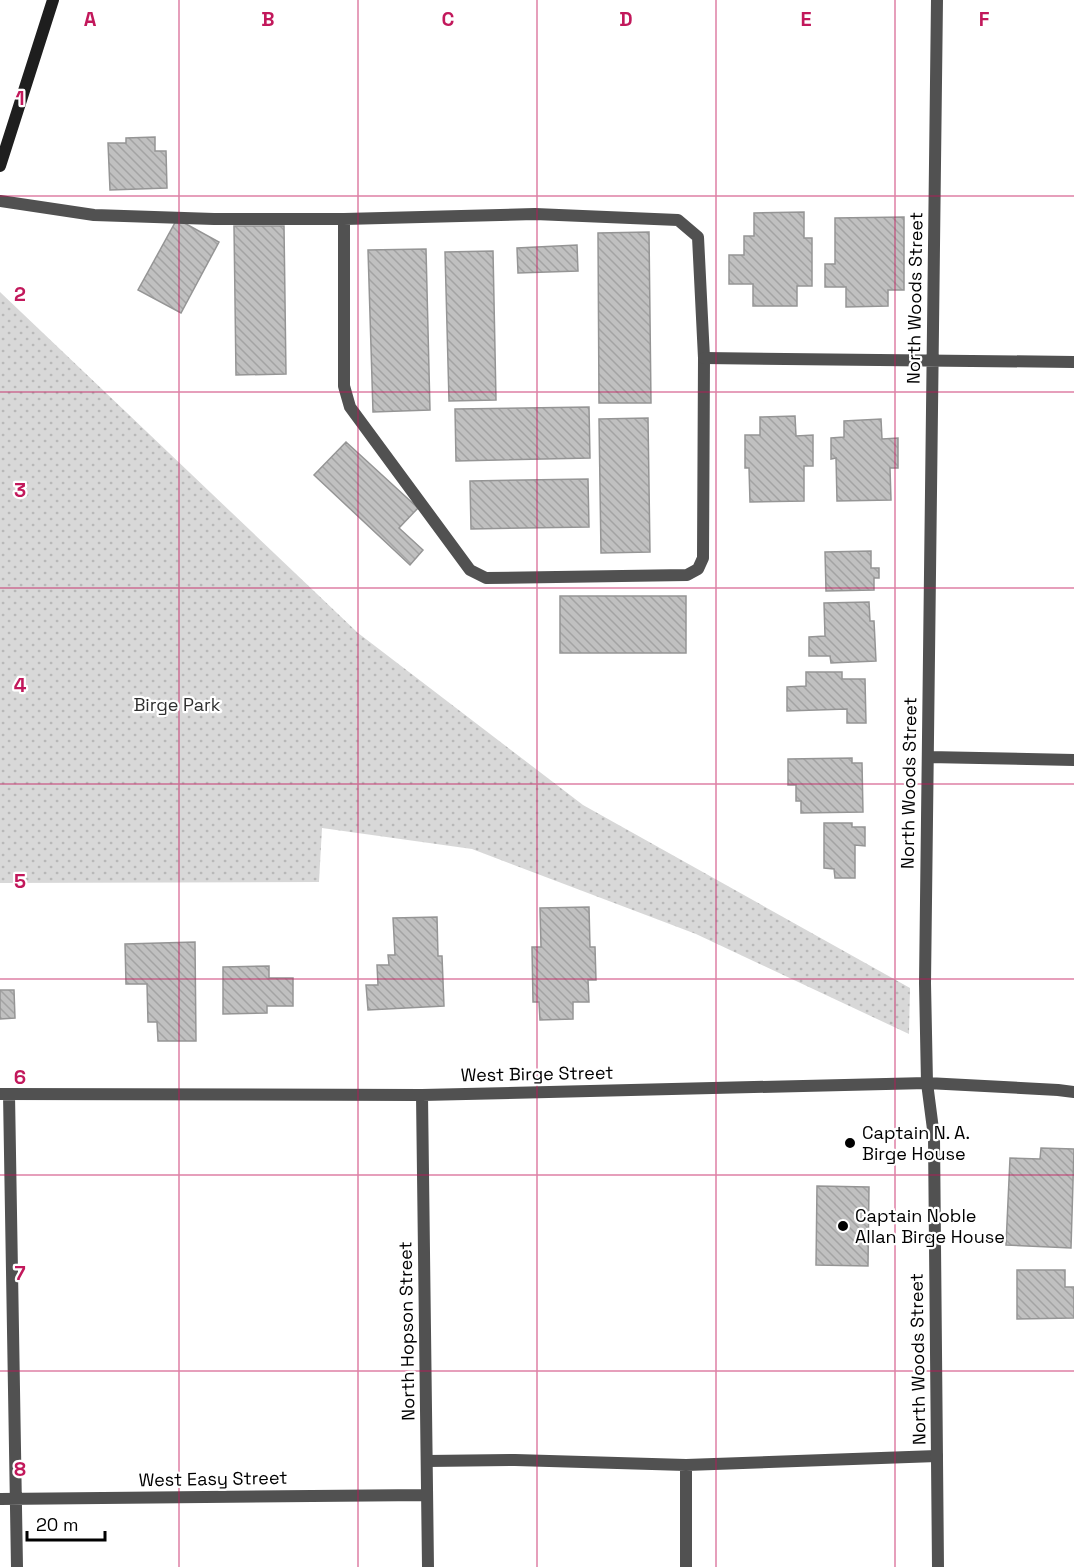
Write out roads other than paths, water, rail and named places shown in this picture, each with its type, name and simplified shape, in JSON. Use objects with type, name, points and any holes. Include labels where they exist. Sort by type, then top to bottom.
[{"type":"main road","points":[[0,166],[53,0]]},
{"type":"street","name":"North Woods Street","points":[[937,0],[925,983],[927,1083],[933,1137],[938,1567]]},
{"type":"street","points":[[0,201],[94,215],[214,219],[344,219],[535,214],[678,220],[698,237],[704,358],[704,558],[698,570],[687,575],[486,578],[470,570],[350,407],[344,387],[344,219]]},
{"type":"street","points":[[704,358],[1074,362]]},
{"type":"street","points":[[928,757],[1074,760]]},
{"type":"street","name":"West Birge Street","points":[[4,1094],[422,1095],[927,1083],[1074,1092]]},
{"type":"street","points":[[4,1094],[17,1567]]},
{"type":"street","name":"North Hopson Street","points":[[422,1095],[428,1567]]},
{"type":"street","points":[[427,1461],[515,1460],[686,1465],[937,1456]]},
{"type":"street","points":[[686,1465],[686,1567]]},
{"type":"street","name":"West Easy Street","points":[[0,1498],[427,1495]]},
{"type":"place","name":"Captain N. A. Birge House","points":[[850,1143]]},
{"type":"place","name":"Captain Noble Allan Birge House","points":[[843,1226]]},
{"type":"park label","name":"Birge Park","points":[[177,705]]}]
